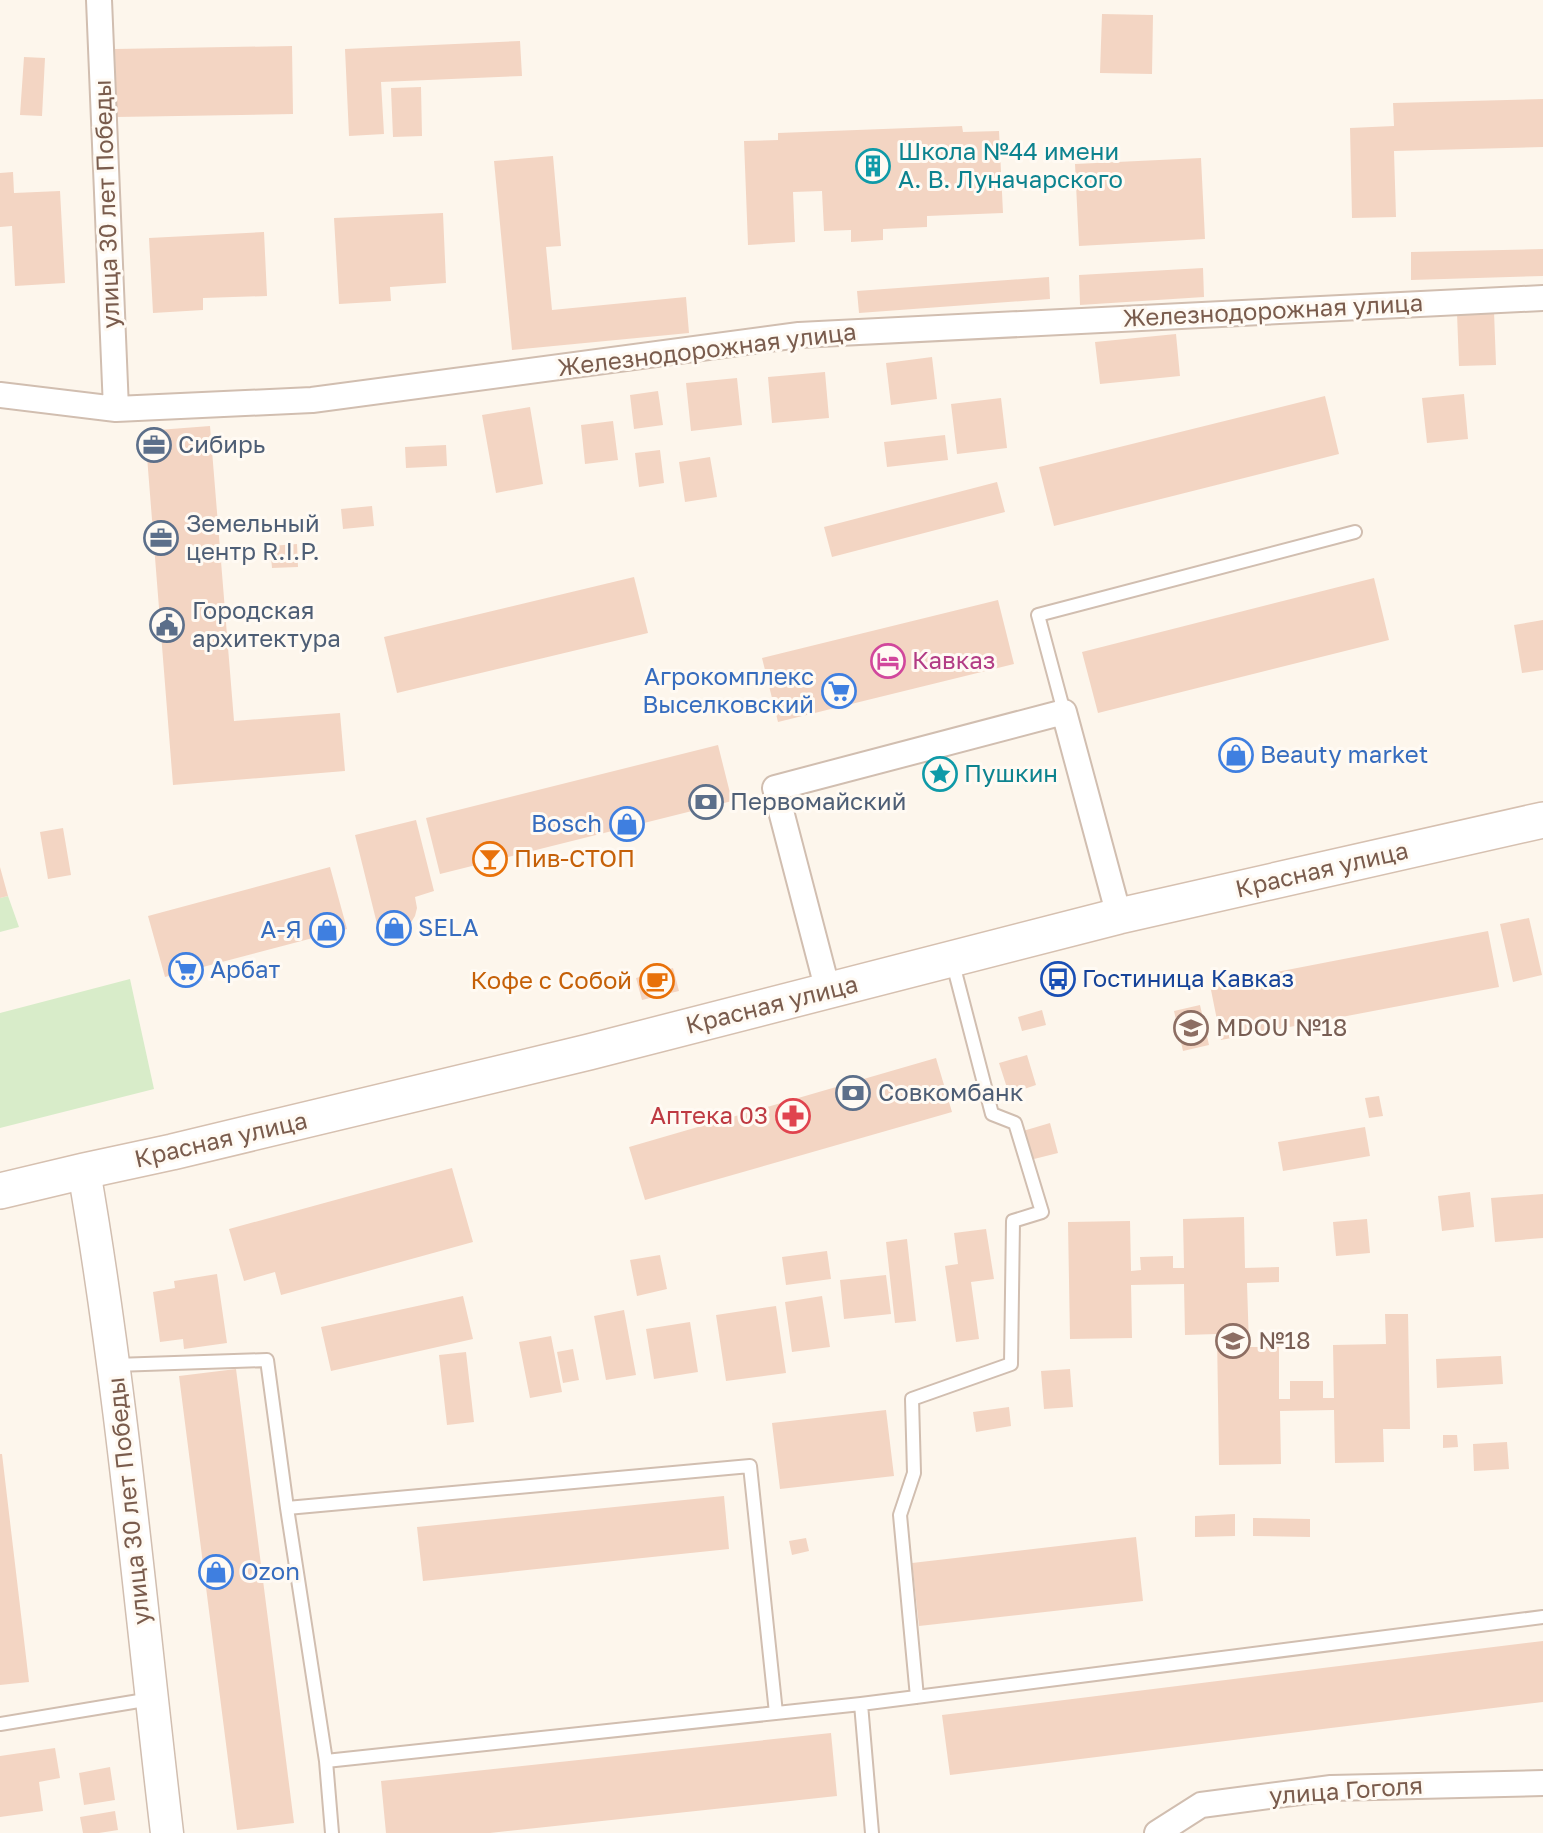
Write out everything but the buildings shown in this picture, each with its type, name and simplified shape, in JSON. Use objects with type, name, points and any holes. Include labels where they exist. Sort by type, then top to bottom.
[{"type":"main road","name":"Красная улица","points":[[0,1191],[172,1153],[601,1049],[1119,916],[1543,820]]},
{"type":"street","name":"улица 30 лет Победы","points":[[99,0],[116,409]]},
{"type":"street","name":"Железнодорожная улица","points":[[0,395],[116,409],[312,400],[799,335],[1543,298]]},
{"type":"street","points":[[828,991],[775,788],[1064,712],[1119,916]]},
{"type":"street","name":"улица 30 лет Победы","points":[[84,1171],[114,1365],[167,1833]]},
{"type":"street","name":"улица Гоголя","points":[[1157,1833],[1201,1805],[1331,1787],[1543,1783]]},
{"type":"lane","points":[[1064,712],[1038,615],[1355,532]]},
{"type":"lane","points":[[917,1697],[900,1515],[914,1473],[912,1399],[1011,1364],[1013,1221],[1042,1212],[1015,1123],[992,1114],[952,959]]},
{"type":"lane","points":[[114,1365],[267,1360],[286,1508],[326,1761],[332,1833]]},
{"type":"lane","points":[[286,1508],[750,1466],[776,1713]]},
{"type":"lane","points":[[326,1761],[861,1704],[1543,1617]]},
{"type":"lane","points":[[0,1724],[151,1699]]},
{"type":"lane","points":[[861,1704],[872,1833]]},
{"type":"green space","points":[[8,896],[19,927],[0,932],[0,898]]},
{"type":"green space","points":[[130,979],[154,1089],[0,1128],[0,1013]]},
{"type":"place","name":"Школа №44 имени А. В. Луначарского","points":[[873,166]]},
{"type":"place","name":"Сибирь","points":[[154,445]]},
{"type":"place","name":"Земельный центр R.I.P.","points":[[161,538]]},
{"type":"place","name":"Городская архитектура","points":[[167,625]]},
{"type":"place","name":"Кавказ","points":[[888,661]]},
{"type":"place","name":"Агрокомплекс Выселковский","points":[[839,691]]},
{"type":"place","name":"Beauty market","points":[[1236,755]]},
{"type":"place","name":"Пушкин","points":[[940,774]]},
{"type":"place","name":"Первомайский","points":[[706,802]]},
{"type":"place","name":"Bosch","points":[[627,824]]},
{"type":"place","name":"Пив-СТОП","points":[[490,859]]},
{"type":"place","name":"SELA","points":[[394,928]]},
{"type":"place","name":"А-Я","points":[[327,930]]},
{"type":"place","name":"Арбат","points":[[186,970]]},
{"type":"place","name":"Гостиница Кавказ","points":[[1058,979]]},
{"type":"place","name":"Кофе с Собой","points":[[657,981]]},
{"type":"place","name":"MDOU №18","points":[[1191,1028]]},
{"type":"place","name":"Совкомбанк","points":[[853,1093]]},
{"type":"place","name":"Аптека 03","points":[[793,1116]]},
{"type":"place","name":"№18","points":[[1233,1341]]},
{"type":"place","name":"Ozon","points":[[216,1572]]}]
